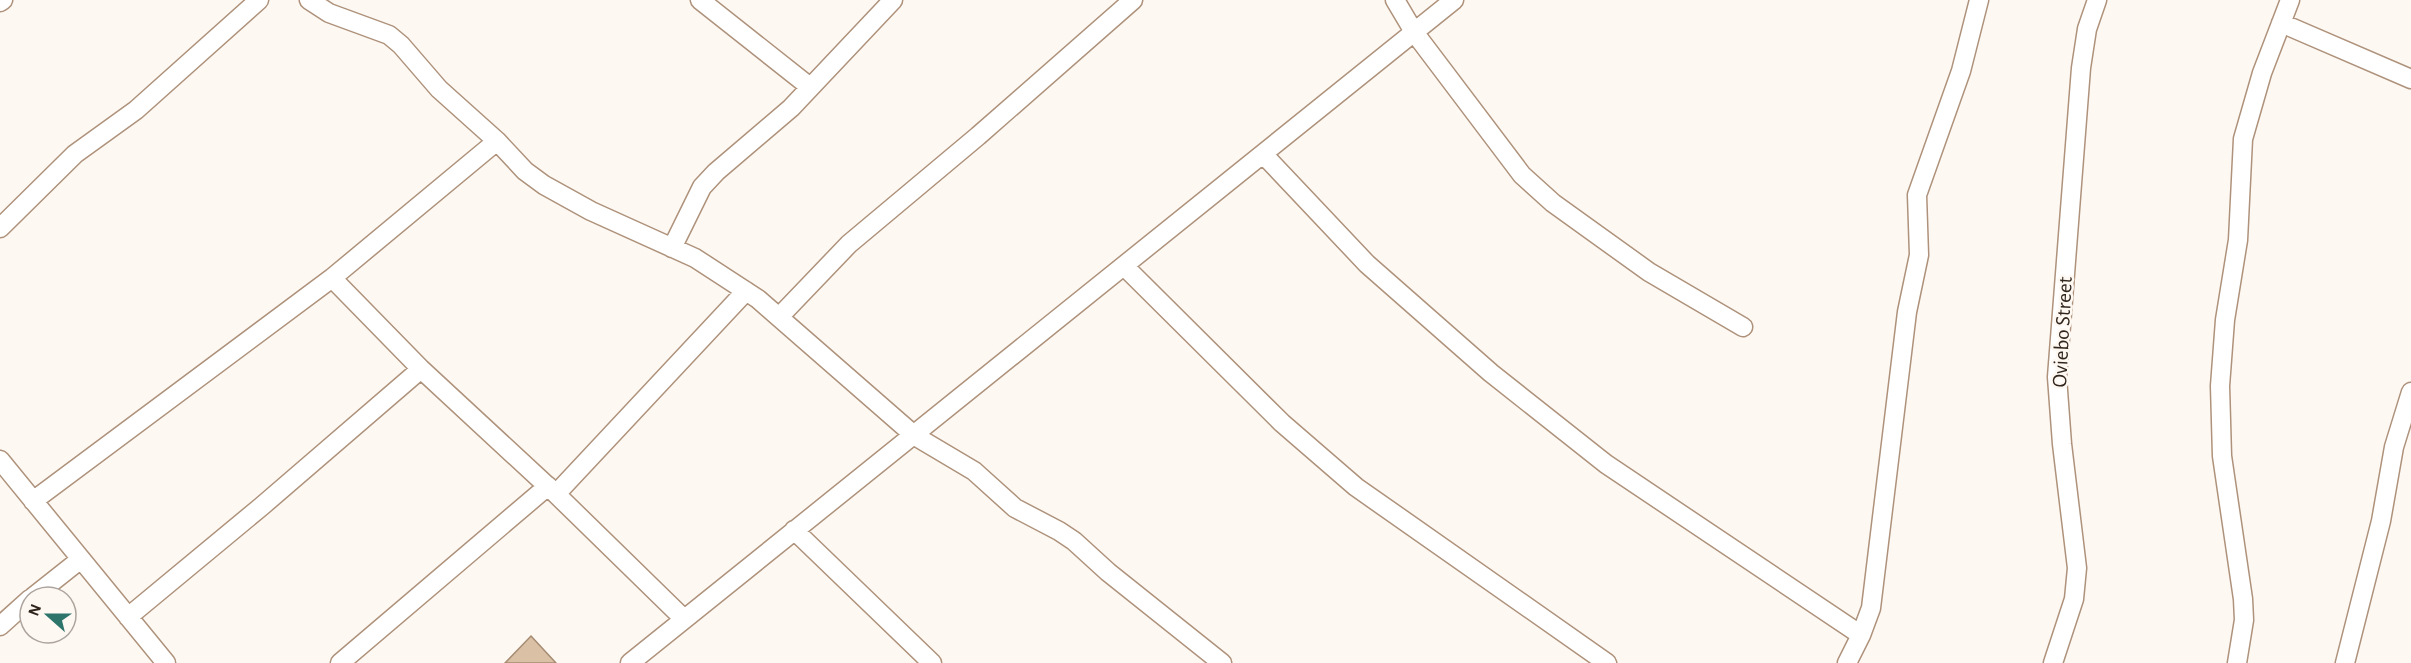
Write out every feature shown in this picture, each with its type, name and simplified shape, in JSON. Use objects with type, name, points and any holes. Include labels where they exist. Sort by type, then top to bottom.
[{"type":"street","points":[[0,228],[75,154],[136,110],[259,0]]},
{"type":"street","points":[[309,0],[329,13],[389,35],[401,45],[439,89],[497,141],[525,171],[544,185],[591,212],[695,258],[746,291],[780,316],[915,436],[974,471],[1015,508],[1074,541],[1108,572],[1222,663]]},
{"type":"street","points":[[700,0],[810,87]]},
{"type":"street","points":[[672,248],[702,188],[716,172],[791,108],[893,0]]},
{"type":"street","points":[[780,316],[849,244],[978,136],[1133,0]]},
{"type":"street","points":[[1395,0],[1414,32],[1522,175],[1553,203],[1649,272],[1743,327]]},
{"type":"street","points":[[630,663],[915,436],[1454,0]]},
{"type":"street","points":[[1847,663],[1861,635],[1870,608],[1907,312],[1919,255],[1917,195],[1961,71],[1979,0]]},
{"type":"street","name":"Oviebo Street","points":[[2053,663],[2074,599],[2077,568],[2062,444],[2057,377],[2081,68],[2087,28],[2097,0]]},
{"type":"street","points":[[2237,663],[2244,620],[2243,599],[2222,456],[2220,386],[2225,320],[2238,240],[2242,139],[2262,73],[2290,0]]},
{"type":"street","points":[[2281,23],[2411,79]]},
{"type":"street","points":[[33,501],[332,278],[497,141]]},
{"type":"street","points":[[1263,154],[1367,264],[1491,373],[1606,464],[1861,635]]},
{"type":"street","points":[[1124,266],[1282,423],[1356,487],[1607,663]]},
{"type":"street","points":[[332,278],[421,369],[552,490],[684,619]]},
{"type":"street","points":[[340,663],[552,490],[746,291]]},
{"type":"street","points":[[128,617],[262,506],[421,369]]},
{"type":"street","points":[[2345,663],[2381,521],[2394,447],[2411,392]]},
{"type":"street","points":[[0,460],[166,663]]},
{"type":"street","points":[[794,531],[932,663]]},
{"type":"street","points":[[48,585],[81,559]]},
{"type":"street","points":[[0,626],[18,610]]},
{"type":"building","points":[[531,636],[556,663],[505,663]]}]
